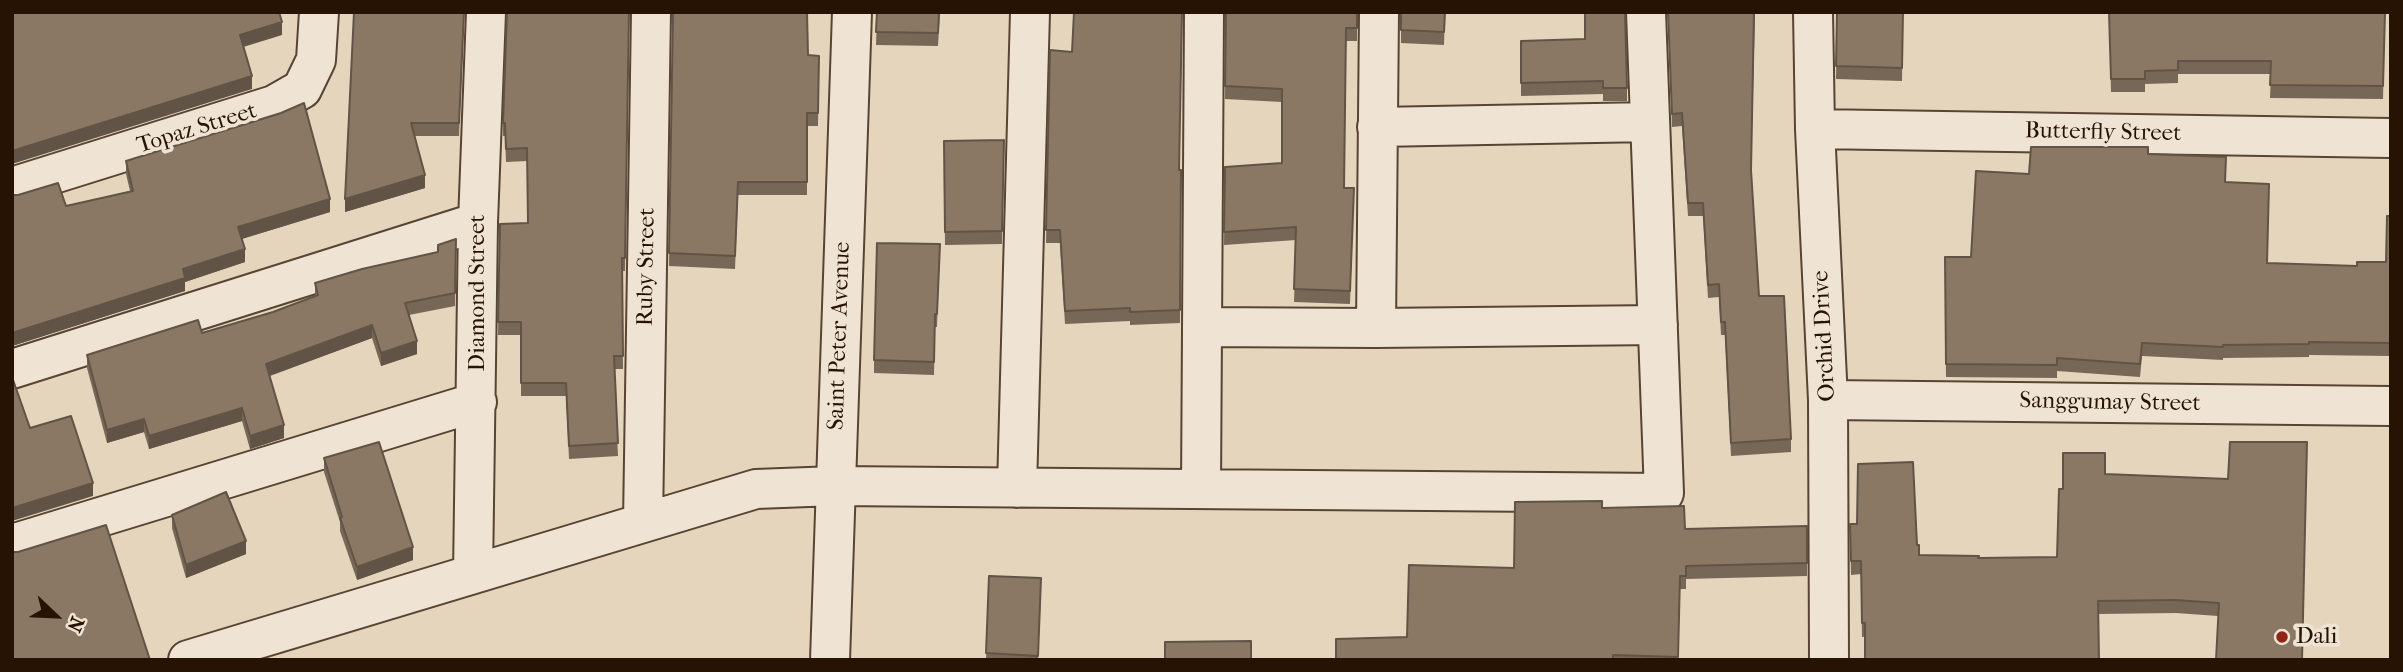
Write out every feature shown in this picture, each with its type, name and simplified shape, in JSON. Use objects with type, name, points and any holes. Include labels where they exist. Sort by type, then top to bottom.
[{"type":"street","name":"Topaz Street","points":[[12,187],[274,105],[302,89],[316,60],[319,12]]},
{"type":"street","name":"Diamond Street","points":[[473,574],[478,222],[486,12]]},
{"type":"street","name":"Ruby Street","points":[[643,522],[651,12]]},
{"type":"street","name":"Saint Peter Avenue","points":[[830,660],[852,12]]},
{"type":"street","points":[[1017,488],[1030,12]]},
{"type":"street","points":[[1201,489],[1204,12]]},
{"type":"street","points":[[1376,328],[1379,12]]},
{"type":"street","points":[[188,660],[756,489],[835,486],[1664,493],[1646,12]]},
{"type":"street","name":"Orchid Drive","points":[[1813,12],[1815,129],[1828,400],[1829,660]]},
{"type":"street","points":[[1377,127],[1650,122]]},
{"type":"street","name":"Butterfly Street","points":[[1815,129],[2391,138]]},
{"type":"street","points":[[12,369],[478,222]]},
{"type":"street","points":[[1202,327],[1658,325]]},
{"type":"street","name":"Sanggumay Street","points":[[1828,400],[2391,406]]},
{"type":"street","points":[[12,544],[477,402]]},
{"type":"building","points":[[12,12],[279,12],[282,22],[240,35],[252,76],[12,151]]},
{"type":"building","points":[[354,12],[464,12],[459,123],[411,123],[425,175],[345,199]]},
{"type":"building","points":[[507,12],[629,12],[625,258],[622,258],[623,356],[614,356],[618,443],[569,446],[566,383],[521,383],[521,322],[498,322],[500,224],[528,223],[527,148],[506,149],[503,123]]},
{"type":"building","points":[[673,12],[807,12],[808,55],[819,56],[818,113],[807,113],[807,182],[738,182],[735,256],[669,253]]},
{"type":"building","points":[[877,12],[939,12],[938,33],[876,32]]},
{"type":"building","points":[[1074,12],[1182,12],[1180,310],[1130,312],[1130,308],[1065,311],[1060,230],[1046,230],[1050,50],[1072,52]]},
{"type":"building","points":[[1226,12],[1357,12],[1357,28],[1346,28],[1344,188],[1354,188],[1350,291],[1294,289],[1296,227],[1224,232],[1225,167],[1282,163],[1282,89],[1225,86]]},
{"type":"building","points":[[1401,12],[1445,12],[1444,32],[1401,30]]},
{"type":"building","points":[[1585,12],[1625,12],[1627,88],[1603,88],[1603,81],[1521,83],[1521,41],[1585,39]]},
{"type":"building","points":[[1668,12],[1754,12],[1751,170],[1759,296],[1784,296],[1791,439],[1731,443],[1725,322],[1721,322],[1719,284],[1708,285],[1703,203],[1688,203],[1682,113],[1672,114]]},
{"type":"building","points":[[1837,12],[1903,12],[1902,68],[1836,66]]},
{"type":"building","points":[[2109,12],[2385,12],[2383,86],[2270,85],[2271,61],[2178,61],[2178,70],[2145,71],[2145,79],[2111,79]]},
{"type":"building","points":[[304,103],[330,199],[238,227],[245,249],[183,269],[185,278],[12,333],[12,195],[58,183],[66,206],[133,191],[126,161],[281,113]]},
{"type":"building","points":[[1004,140],[1002,231],[945,232],[944,141]]},
{"type":"building","points":[[2031,147],[2148,147],[2148,154],[2226,157],[2225,182],[2269,184],[2267,263],[2357,266],[2357,262],[2386,262],[2387,216],[2391,216],[2391,343],[2309,342],[2223,347],[2142,343],[2140,364],[2057,358],[2057,365],[1946,364],[1945,257],[1971,257],[1976,171],[2029,174]]},
{"type":"building","points":[[456,239],[455,293],[405,303],[417,341],[381,353],[372,325],[266,364],[284,425],[250,436],[242,408],[149,436],[144,419],[107,430],[87,355],[198,320],[202,333],[273,312],[318,295],[315,283],[438,252],[438,245]]},
{"type":"building","points":[[877,243],[940,244],[934,362],[874,360]]},
{"type":"building","points":[[12,377],[30,428],[71,416],[93,483],[12,508]]},
{"type":"building","points":[[379,442],[413,547],[357,567],[324,458]]},
{"type":"building","points":[[2230,442],[2307,442],[2302,660],[2216,660],[2219,603],[2176,600],[2098,601],[2099,660],[1865,660],[1861,561],[1851,561],[1850,524],[1857,524],[1858,464],[1913,462],[1919,555],[1979,556],[1978,558],[2057,557],[2063,453],[2105,453],[2105,474],[2228,479]]},
{"type":"building","points":[[226,492],[246,541],[186,565],[172,515]]},
{"type":"building","points":[[1602,501],[1602,508],[1684,506],[1685,529],[1807,526],[1807,563],[1686,566],[1686,576],[1680,576],[1678,657],[1613,655],[1613,660],[1336,660],[1336,639],[1407,637],[1409,565],[1514,568],[1515,502]]},
{"type":"building","points":[[106,525],[150,660],[12,660],[12,552]]},
{"type":"building","points":[[989,576],[1041,578],[1038,656],[986,653]]},
{"type":"building","points":[[1251,641],[1251,660],[1165,660],[1165,642]]},
{"type":"place","name":"Dali","points":[[2282,637]]}]
